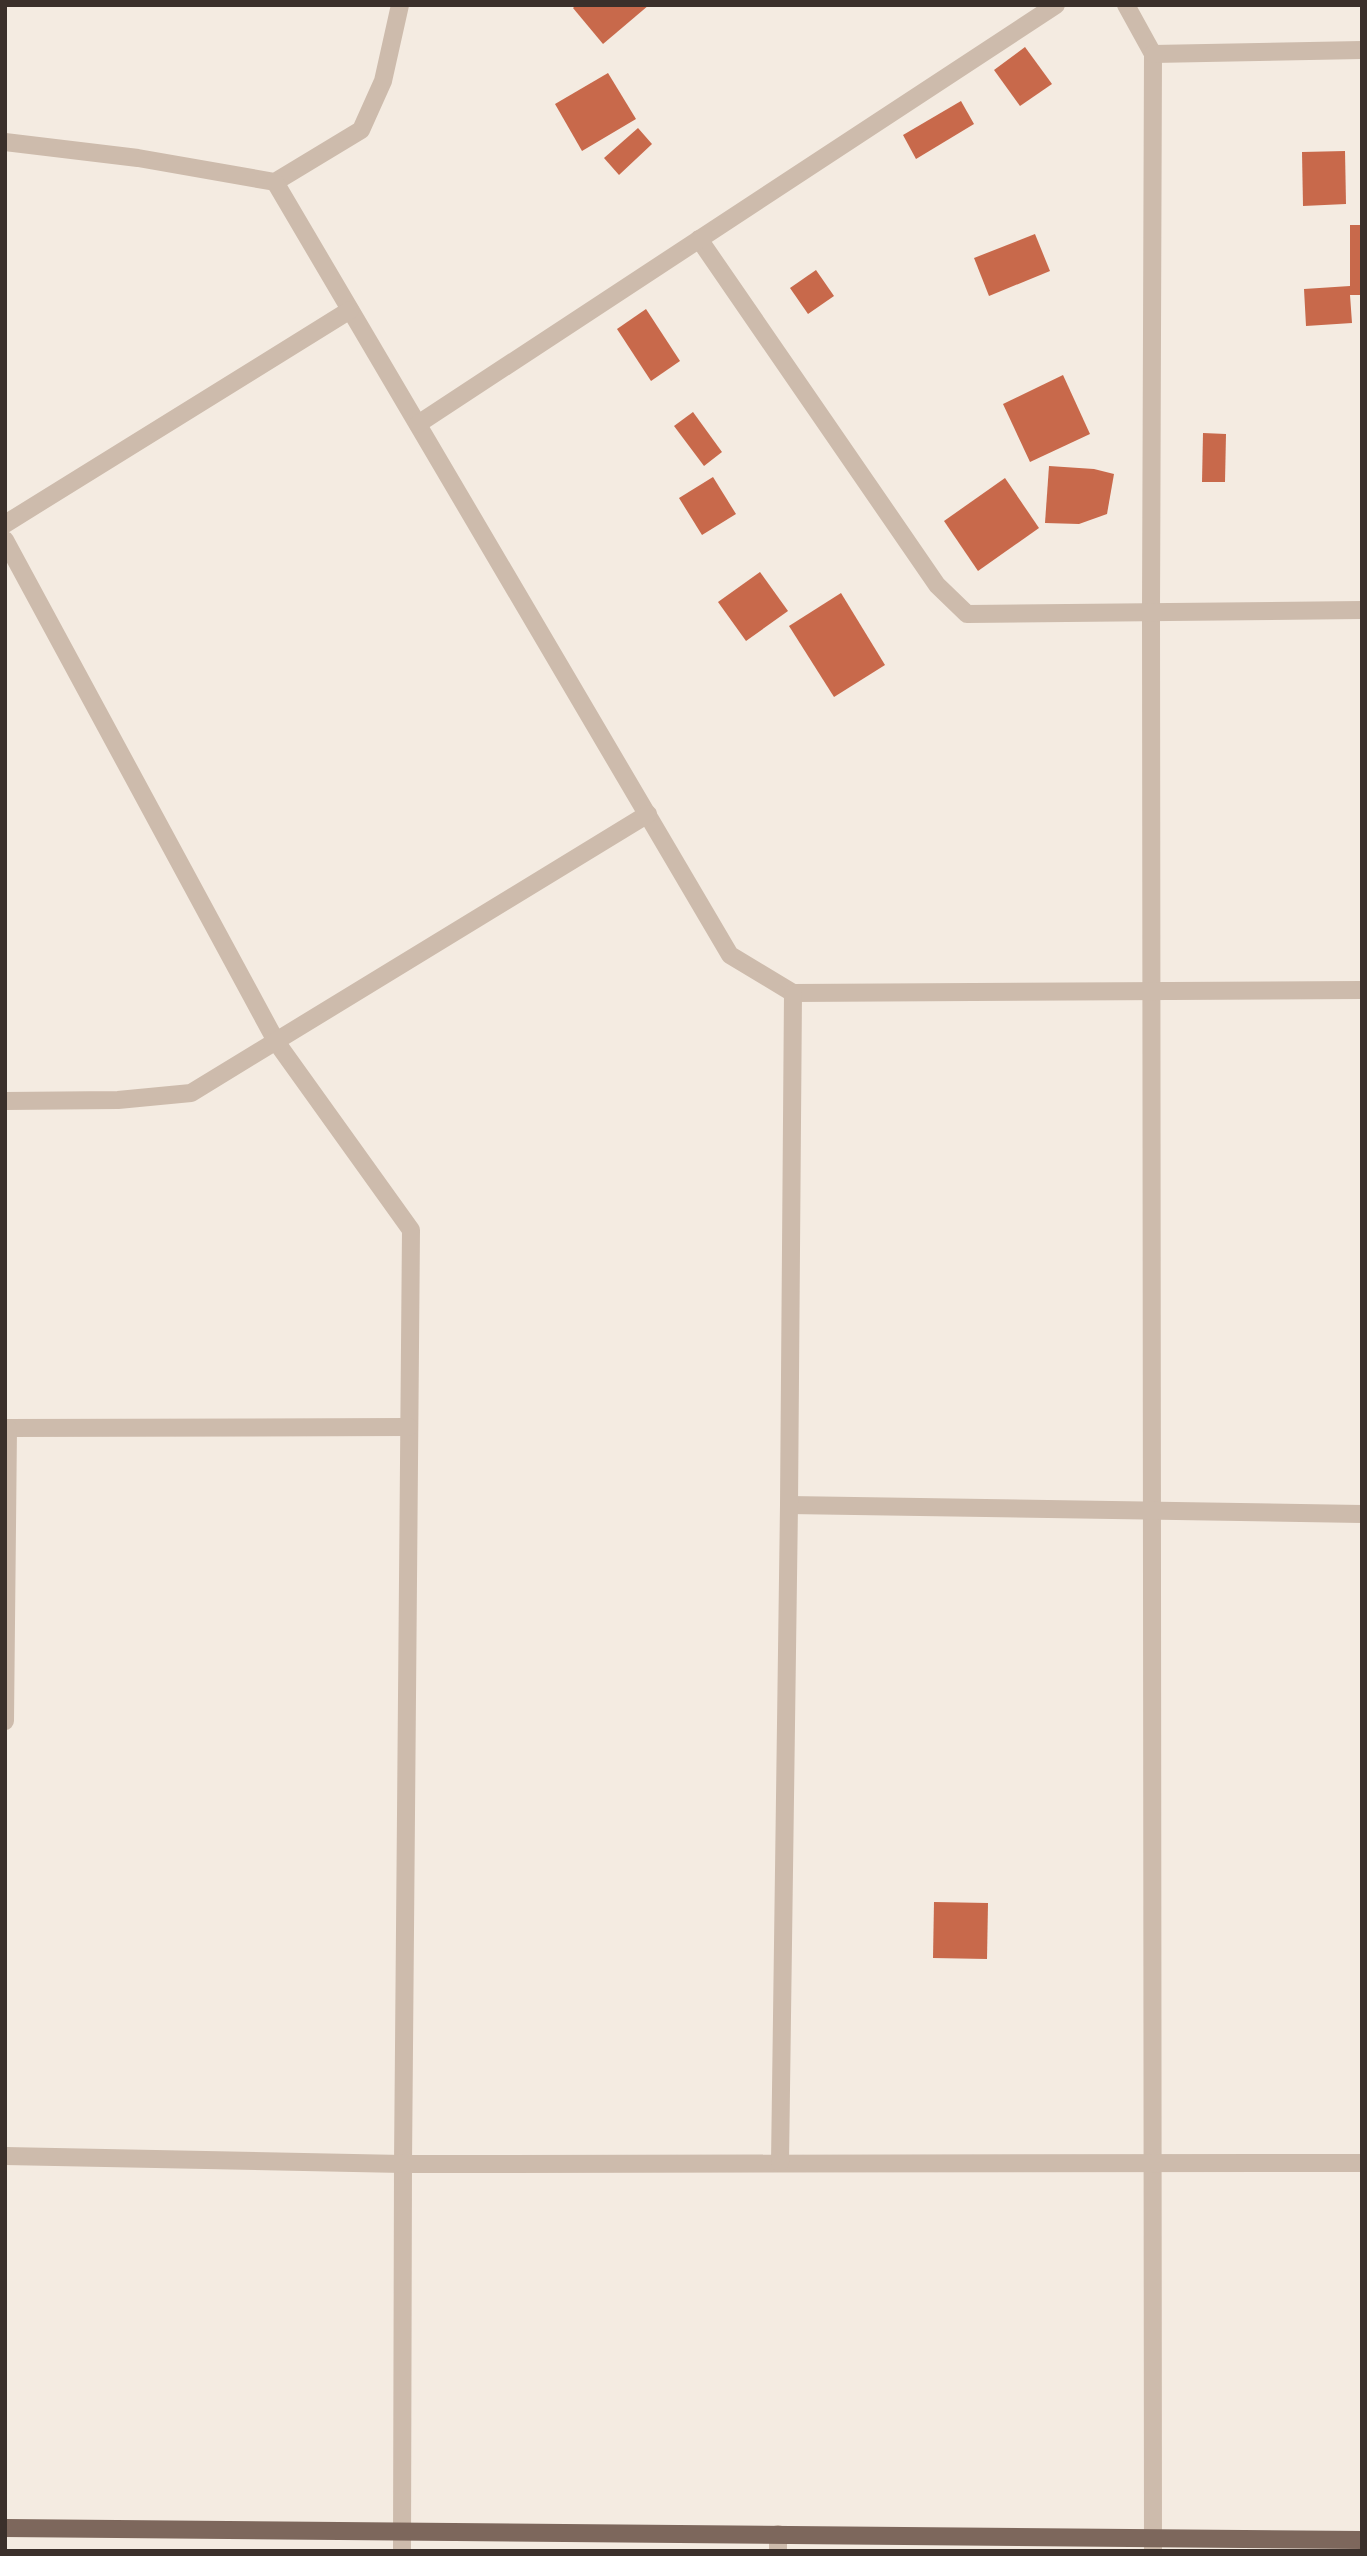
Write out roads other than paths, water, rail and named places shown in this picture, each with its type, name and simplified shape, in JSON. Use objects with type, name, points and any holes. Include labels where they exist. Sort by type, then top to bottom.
[{"type":"main road","points":[[5,2528],[402,2532],[778,2542],[1154,2544],[1362,2540]]},
{"type":"street","points":[[5,142],[138,158],[275,182],[361,130],[383,81],[400,5]]},
{"type":"street","points":[[418,424],[1056,5]]},
{"type":"street","points":[[1126,5],[1153,54],[1151,991],[1154,2544]]},
{"type":"street","points":[[1153,54],[1362,50]]},
{"type":"street","points":[[275,182],[730,955],[793,993],[1362,990]]},
{"type":"street","points":[[699,239],[937,585],[967,614],[1362,610]]},
{"type":"street","points":[[5,524],[350,310]]},
{"type":"street","points":[[5,540],[277,1043],[411,1230],[402,2551]]},
{"type":"street","points":[[5,1101],[118,1100],[191,1093],[277,1043],[648,814]]},
{"type":"street","points":[[780,2163],[793,993]]},
{"type":"street","points":[[5,1720],[6,1428],[410,1427]]},
{"type":"street","points":[[789,1504],[1362,1514]]},
{"type":"street","points":[[5,2156],[403,2164],[1362,2163]]}]
